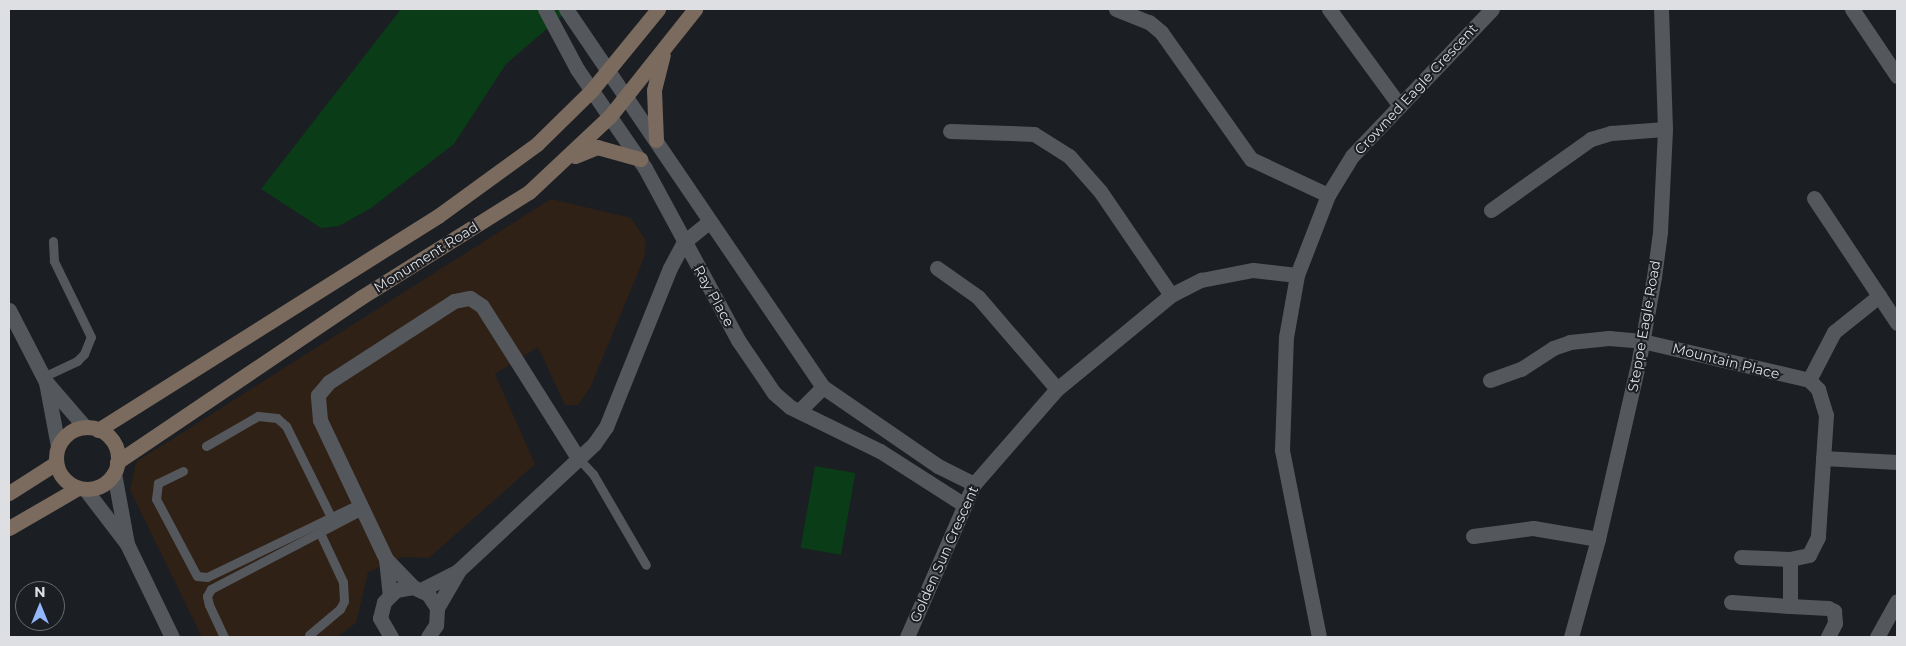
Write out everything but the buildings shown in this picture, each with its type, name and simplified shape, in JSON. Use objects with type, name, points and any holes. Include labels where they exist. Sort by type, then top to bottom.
[{"type":"main road","name":"Monument Road","points":[[92,429],[438,216],[537,144],[591,91],[658,9]]},
{"type":"main road","name":"Monument Road","points":[[116,468],[360,298],[529,192],[564,162],[610,116],[628,96],[696,9]]},
{"type":"main road","points":[[656,140],[654,90],[667,44]]},
{"type":"main road","points":[[564,162],[587,149],[597,147],[640,158]]},
{"type":"main road","points":[[9,528],[81,488],[97,487],[116,468],[112,440],[92,429],[70,432],[58,446],[56,463],[60,474],[81,488]]},
{"type":"main road","points":[[9,492],[56,463]]},
{"type":"street","name":"Ray Place","points":[[544,9],[591,91],[640,158],[684,242],[759,372],[774,393],[798,411],[899,464],[963,504]]},
{"type":"street","points":[[566,9],[628,96],[823,387],[911,448],[974,484]]},
{"type":"street","points":[[1116,9],[1149,22],[1161,32],[1251,158],[1328,195]]},
{"type":"street","points":[[1329,9],[1400,106]]},
{"type":"street","name":"Crowned Eagle Crescent","points":[[1319,637],[1282,450],[1286,337],[1297,276],[1328,195],[1352,156],[1492,9]]},
{"type":"street","name":"Steppe Eagle Road","points":[[1571,637],[1598,539],[1642,341],[1660,232],[1665,129],[1660,9]]},
{"type":"street","points":[[1852,9],[1897,76]]},
{"type":"street","points":[[1491,210],[1591,139],[1611,133],[1665,129]]},
{"type":"street","points":[[950,131],[1034,134],[1069,156],[1100,191],[1171,295]]},
{"type":"street","points":[[1814,198],[1897,323]]},
{"type":"street","points":[[431,636],[437,608],[459,570],[578,458],[606,427],[684,242],[710,221]]},
{"type":"street","points":[[937,268],[978,297],[993,312],[1057,389]]},
{"type":"street","name":"Golden Sun Crescent","points":[[907,637],[963,504],[974,484],[1057,389],[1171,295],[1201,280],[1228,273],[1253,270],[1297,276]]},
{"type":"street","points":[[1741,557],[1790,559],[1809,556],[1816,546],[1824,458],[1824,401],[1809,380],[1834,332],[1879,296]]},
{"type":"street","points":[[390,595],[386,560],[320,420],[318,395],[329,382],[462,298],[476,300],[482,306],[578,458]]},
{"type":"street","points":[[9,310],[44,380],[58,446]]},
{"type":"street","name":"Mountain Place","points":[[1490,380],[1522,369],[1553,348],[1570,342],[1609,338],[1642,341],[1809,380]]},
{"type":"street","points":[[44,380],[92,429]]},
{"type":"street","points":[[798,411],[823,387]]},
{"type":"street","points":[[899,464],[911,448]]},
{"type":"street","points":[[1824,458],[1897,462]]},
{"type":"street","points":[[116,468],[127,544]]},
{"type":"street","points":[[81,488],[127,544],[172,637]]},
{"type":"street","points":[[1473,536],[1533,528],[1598,539]]},
{"type":"street","points":[[1790,559],[1790,606]]},
{"type":"street","points":[[386,560],[417,588],[428,594],[437,608]]},
{"type":"street","points":[[382,634],[381,609],[390,595],[396,590],[417,588],[459,570]]},
{"type":"street","points":[[1877,637],[1897,601]]},
{"type":"street","points":[[1732,602],[1828,608],[1834,612],[1835,623],[1828,637]]},
{"type":"lane","points":[[44,380],[77,361],[84,354],[91,338],[54,261],[54,241]]},
{"type":"lane","points":[[206,446],[258,416],[276,418],[286,426],[331,517]]},
{"type":"lane","points":[[578,458],[593,474],[646,565]]},
{"type":"lane","points":[[183,470],[158,483],[156,499],[197,576],[207,577],[331,517],[360,507]]},
{"type":"lane","points":[[224,637],[209,605],[207,596],[211,589],[320,532],[360,507]]},
{"type":"lane","points":[[309,636],[340,609],[344,601],[343,582],[320,532]]},
{"type":"shaded area","points":[[551,199],[631,218],[646,241],[644,258],[590,388],[578,405],[565,405],[538,347],[495,374],[535,464],[429,558],[402,557],[368,572],[356,623],[337,637],[202,637],[130,490],[136,462]]},
{"type":"green space","points":[[401,9],[570,9],[506,64],[454,144],[371,208],[339,226],[321,228],[261,189]]},
{"type":"green space","points":[[815,466],[855,473],[841,555],[801,548]]}]
